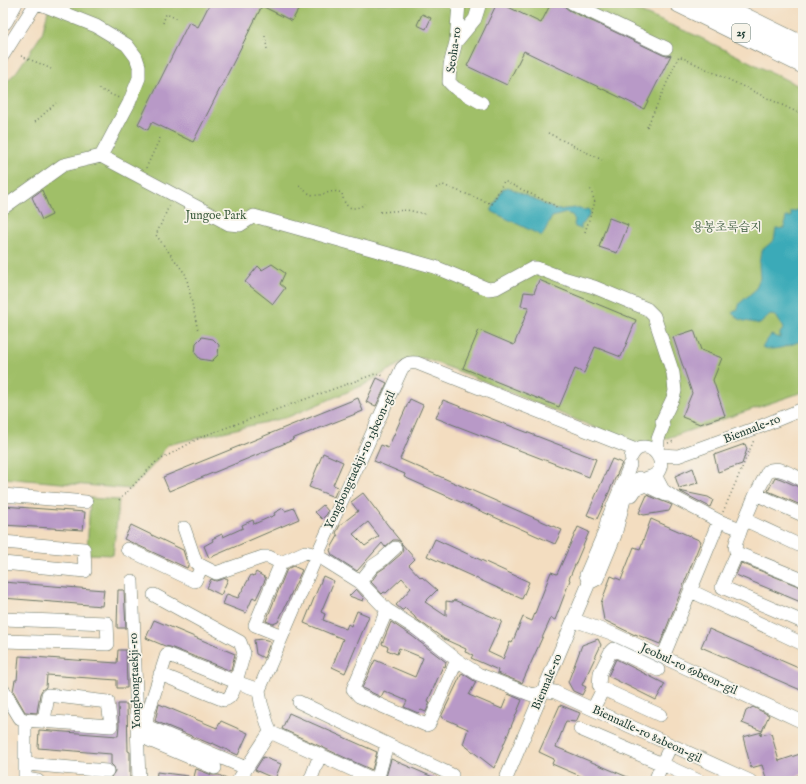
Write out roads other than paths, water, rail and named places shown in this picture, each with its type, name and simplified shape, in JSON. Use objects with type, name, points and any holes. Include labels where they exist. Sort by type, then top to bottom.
[{"type":"highway","points":[[3,21],[13,3]]},
{"type":"highway","name":"25","points":[[679,3],[803,64]]},
{"type":"highway","name":"25","points":[[715,3],[803,46]]},
{"type":"street","points":[[3,55],[37,3],[96,26],[128,45],[136,57],[139,78],[101,156]]},
{"type":"street","name":"Seoha-ro","points":[[459,3],[456,42],[450,65],[449,82],[455,88],[482,103]]},
{"type":"street","points":[[456,42],[475,19],[480,3]]},
{"type":"street","points":[[572,3],[666,48]]},
{"type":"street","points":[[3,208],[63,165],[101,156],[229,224],[240,225],[254,216],[435,267],[488,289],[496,288],[533,268],[537,268],[563,278],[594,287],[647,309],[654,316],[673,373],[674,382],[673,398],[662,421],[658,423],[639,449],[630,458],[632,472],[653,489]]},
{"type":"street","name":"Yongbongtaekji-ro 13beon-gil","points":[[259,690],[317,555],[402,368],[406,364],[412,362],[417,363],[639,449]]},
{"type":"street","name":"Biennale-ro","points":[[678,456],[803,409]]},
{"type":"street","points":[[662,421],[663,426],[658,450],[660,460],[657,472],[663,490],[673,498]]},
{"type":"street","points":[[639,449],[658,450],[678,456],[650,477],[639,478]]},
{"type":"street","name":"Biennale-ro","points":[[592,581],[586,576],[630,465]]},
{"type":"street","points":[[803,480],[778,469],[770,469],[768,471],[755,496],[743,525],[735,546],[737,553],[722,587],[803,622]]},
{"type":"street","name":"Biennale-ro","points":[[505,781],[574,620],[615,535],[626,492],[631,484],[639,478]]},
{"type":"street","points":[[592,581],[602,575],[623,529],[625,511],[633,492],[640,486],[645,485],[719,520],[743,525],[802,546]]},
{"type":"street","points":[[3,495],[86,502]]},
{"type":"street","points":[[755,496],[760,496],[803,515]]},
{"type":"street","points":[[663,657],[719,520]]},
{"type":"street","points":[[184,528],[196,563],[216,573],[263,557],[269,557],[281,563]]},
{"type":"street","points":[[592,581],[611,533]]},
{"type":"street","points":[[3,542],[84,549],[85,570],[3,563]]},
{"type":"street","points":[[360,582],[373,566],[395,548]]},
{"type":"street","points":[[127,549],[194,581],[202,566]]},
{"type":"street","points":[[282,636],[255,625],[281,563],[305,552],[317,555]]},
{"type":"street","points":[[737,553],[803,580]]},
{"type":"street","name":"Biennalle-ro 82beon-gil","points":[[317,555],[360,582],[387,610],[478,674],[532,695],[548,691],[555,692],[750,781]]},
{"type":"street","name":"Yongbongtaekji-ro","points":[[132,582],[139,781]]},
{"type":"street","points":[[691,591],[803,644]]},
{"type":"street","points":[[154,595],[240,642],[244,653],[236,682],[231,695],[227,700],[160,674]]},
{"type":"street","points":[[387,610],[353,689],[359,696],[426,725],[429,724],[457,660]]},
{"type":"street","points":[[3,619],[108,623],[108,644],[3,641]]},
{"type":"street","name":"Jeobul-ro 69beon-gil","points":[[574,620],[611,633],[803,722]]},
{"type":"street","points":[[658,670],[613,649],[600,673],[599,685],[603,689],[660,715]]},
{"type":"street","points":[[216,768],[149,740],[146,726],[147,716],[168,654],[259,690],[261,703],[270,732],[377,781],[387,744]]},
{"type":"street","points":[[594,709],[603,689]]},
{"type":"street","points":[[3,690],[20,718],[25,720],[110,726],[108,702],[48,695],[44,721]]},
{"type":"street","points":[[299,702],[452,774]]},
{"type":"street","points":[[25,720],[26,764],[30,780]]},
{"type":"street","points":[[146,726],[246,768]]},
{"type":"street","points":[[580,729],[699,781]]},
{"type":"street","points":[[238,781],[270,732]]},
{"type":"street","points":[[655,781],[670,745]]},
{"type":"street","points":[[310,781],[320,755]]},
{"type":"street","points":[[26,764],[107,771]]},
{"type":"water","points":[[508,187],[556,210],[575,208],[584,210],[589,209],[590,213],[581,225],[581,229],[575,227],[575,220],[572,215],[566,213],[552,217],[542,236],[491,211],[503,189]]},
{"type":"water","points":[[803,207],[803,340],[783,347],[767,349],[762,347],[771,335],[780,338],[780,333],[784,328],[776,316],[770,315],[760,324],[738,319],[732,313],[738,309],[740,303],[755,290],[760,278],[759,265],[761,251],[774,240],[776,229],[784,228],[786,217],[791,217],[791,212]]},
{"type":"park label","name":"Jungoe Park","points":[[216,215]]},
{"type":"park label","name":"용봉초록습지","points":[[727,227]]}]
